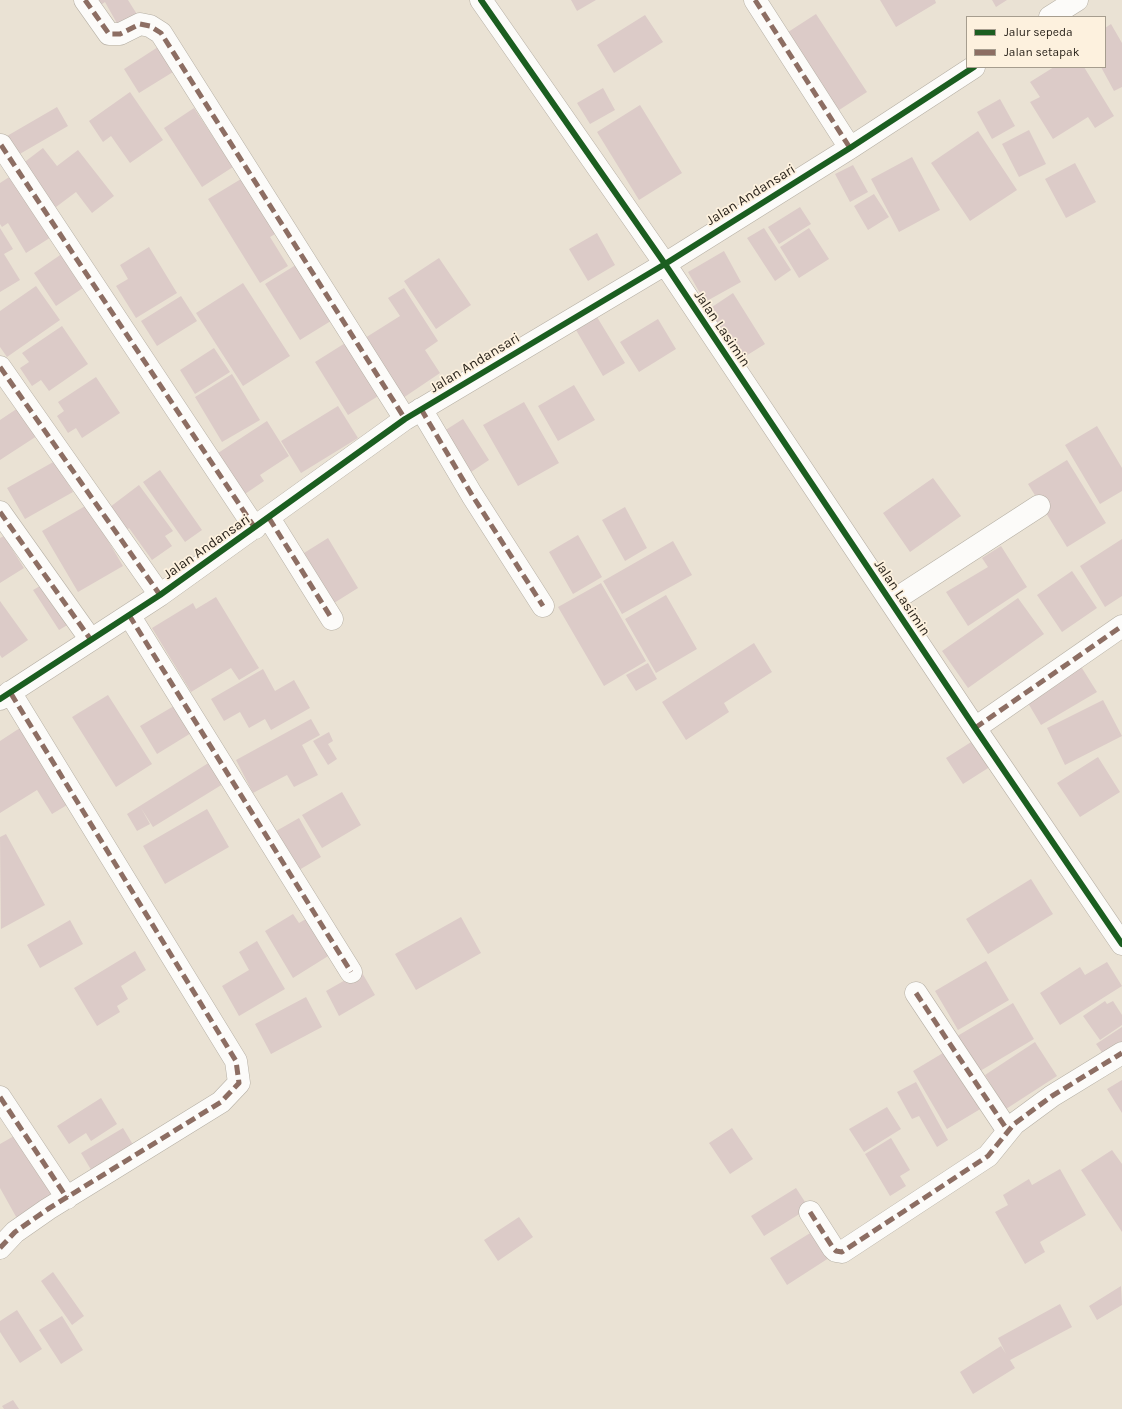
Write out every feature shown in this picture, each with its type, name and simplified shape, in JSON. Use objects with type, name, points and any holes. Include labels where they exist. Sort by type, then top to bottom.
[{"type":"street","points":[[86,0],[108,34],[120,34],[140,24],[150,26],[161,33],[413,414],[472,495],[543,606]]},
{"type":"street","name":"Jalan Lasimin","points":[[481,0],[665,264],[975,728],[1122,944]]},
{"type":"street","points":[[755,0],[850,148]]},
{"type":"street","points":[[1052,16],[1077,0]]},
{"type":"street","name":"Jalan Andansari","points":[[5,695],[160,595],[413,414],[665,264],[850,148],[972,68]]},
{"type":"street","points":[[1,145],[262,523],[332,619]]},
{"type":"street","points":[[0,367],[160,595]]},
{"type":"street","points":[[891,602],[1039,506]]},
{"type":"street","points":[[0,512],[91,640]]},
{"type":"street","points":[[129,615],[350,972]]},
{"type":"street","points":[[975,728],[1122,626]]},
{"type":"street","points":[[0,1248],[15,1232],[221,1102],[239,1083],[236,1061],[5,695]]},
{"type":"street","points":[[916,993],[1008,1131]]},
{"type":"street","points":[[810,1212],[833,1248],[836,1251],[842,1252],[988,1156],[1014,1124],[1052,1096],[1122,1053]]},
{"type":"street","points":[[0,1097],[67,1198]]},
{"type":"building","points":[[91,0],[128,0],[138,16],[119,27],[105,2],[96,8]]},
{"type":"building","points":[[571,0],[596,0],[577,11]]},
{"type":"building","points":[[880,0],[935,0],[936,3],[896,27]]},
{"type":"building","points":[[992,0],[1007,0],[996,7]]},
{"type":"building","points":[[816,14],[867,92],[836,112],[785,34]]},
{"type":"building","points":[[645,15],[663,42],[614,73],[597,45]]},
{"type":"building","points":[[1111,24],[1122,43],[1122,87],[1114,91],[1102,68],[1106,68],[1106,27]]},
{"type":"building","points":[[158,47],[173,72],[139,93],[124,69]]},
{"type":"building","points":[[1052,68],[1085,68],[1114,116],[1095,128],[1088,117],[1053,139],[1030,102],[1040,97],[1030,82]]},
{"type":"building","points":[[603,88],[615,110],[590,124],[577,103]]},
{"type":"building","points":[[130,92],[163,140],[130,163],[111,136],[103,142],[89,121]]},
{"type":"building","points":[[1000,99],[1015,126],[992,139],[977,112]]},
{"type":"building","points":[[640,105],[682,173],[639,200],[597,132]]},
{"type":"building","points":[[57,107],[68,126],[18,155],[7,136]]},
{"type":"building","points":[[194,108],[233,167],[202,187],[164,128]]},
{"type":"building","points":[[1029,130],[1046,164],[1019,177],[1002,144]]},
{"type":"building","points":[[978,131],[1017,190],[970,221],[931,163]]},
{"type":"building","points":[[43,148],[57,166],[78,150],[114,196],[92,213],[76,192],[56,207],[22,164]]},
{"type":"building","points":[[912,157],[940,210],[899,232],[871,179]]},
{"type":"building","points":[[1075,163],[1096,202],[1066,218],[1045,179]]},
{"type":"building","points":[[853,165],[868,192],[850,202],[835,174]]},
{"type":"building","points":[[17,172],[56,234],[26,253],[8,223],[2,227],[0,224],[0,183]]},
{"type":"building","points":[[241,179],[275,234],[270,237],[288,266],[260,283],[208,199]]},
{"type":"building","points":[[874,194],[889,217],[868,230],[854,206]]},
{"type":"building","points":[[800,207],[811,224],[779,244],[768,227]]},
{"type":"building","points":[[0,228],[13,249],[4,254],[20,280],[0,292]]},
{"type":"building","points":[[764,228],[791,270],[775,281],[747,238]]},
{"type":"building","points":[[809,228],[829,259],[799,278],[780,247]]},
{"type":"building","points":[[597,233],[615,265],[588,281],[569,249]]},
{"type":"building","points":[[149,247],[177,293],[136,318],[116,286],[128,279],[120,265]]},
{"type":"building","points":[[66,251],[89,284],[56,306],[34,273]]},
{"type":"building","points":[[724,251],[741,282],[705,302],[688,272]]},
{"type":"building","points":[[439,258],[471,305],[436,329],[404,281]]},
{"type":"building","points":[[299,263],[334,319],[300,340],[265,284]]},
{"type":"building","points":[[243,283],[290,356],[243,386],[196,313]]},
{"type":"building","points":[[36,286],[60,320],[7,357],[0,347],[0,311]]},
{"type":"building","points":[[404,288],[438,341],[425,350],[440,373],[403,398],[365,338],[400,316],[388,298]]},
{"type":"building","points":[[733,293],[765,344],[741,359],[709,309]]},
{"type":"building","points":[[181,296],[197,321],[157,346],[141,321]]},
{"type":"building","points":[[597,317],[625,363],[603,376],[576,330]]},
{"type":"building","points":[[658,319],[676,349],[639,372],[620,342]]},
{"type":"building","points":[[62,326],[88,364],[49,391],[41,380],[32,386],[20,368],[29,362],[22,353]]},
{"type":"building","points":[[350,340],[383,393],[348,415],[315,362]]},
{"type":"building","points":[[214,348],[230,372],[195,394],[180,370]]},
{"type":"building","points":[[232,374],[260,420],[222,442],[195,397]]},
{"type":"building","points":[[96,377],[120,413],[82,438],[76,428],[68,433],[57,416],[64,411],[58,402]]},
{"type":"building","points":[[574,385],[595,420],[558,441],[538,406]]},
{"type":"building","points":[[524,402],[559,463],[518,486],[483,425]]},
{"type":"building","points":[[21,406],[40,434],[0,460],[0,420]]},
{"type":"building","points":[[338,406],[358,438],[301,473],[281,441]]},
{"type":"building","points":[[463,419],[489,460],[471,472],[444,431]]},
{"type":"building","points":[[267,421],[289,456],[260,475],[264,481],[242,496],[215,455]]},
{"type":"building","points":[[1097,426],[1122,468],[1122,491],[1100,504],[1065,445]]},
{"type":"building","points":[[1067,460],[1106,523],[1067,547],[1028,484]]},
{"type":"building","points":[[55,461],[73,492],[25,519],[7,488]]},
{"type":"building","points":[[160,470],[202,530],[185,542],[143,482]]},
{"type":"building","points":[[933,478],[961,516],[910,552],[883,513]]},
{"type":"building","points":[[139,485],[173,531],[165,536],[172,546],[152,560],[129,528],[126,531],[110,507]]},
{"type":"building","points":[[87,505],[123,566],[78,592],[42,531]]},
{"type":"building","points":[[625,507],[647,548],[625,561],[602,520]]},
{"type":"building","points":[[578,535],[602,577],[573,594],[549,552]]},
{"type":"building","points":[[4,536],[24,568],[0,583],[0,538]]},
{"type":"building","points":[[328,538],[358,588],[334,603],[304,553]]},
{"type":"building","points":[[1122,539],[1122,596],[1105,607],[1080,566]]},
{"type":"building","points":[[673,541],[692,575],[622,614],[603,581]]},
{"type":"building","points":[[1001,546],[1027,587],[968,626],[946,592],[988,567],[982,558]]},
{"type":"building","points":[[1072,571],[1097,608],[1062,632],[1037,595]]},
{"type":"building","points":[[49,581],[74,621],[59,630],[33,590]]},
{"type":"building","points":[[601,583],[646,661],[604,686],[558,607]]},
{"type":"building","points":[[666,595],[697,649],[656,673],[625,619]]},
{"type":"building","points":[[216,597],[259,668],[239,680],[231,668],[191,692],[152,628],[193,603],[196,609]]},
{"type":"building","points":[[1018,598],[1044,634],[968,688],[942,651]]},
{"type":"building","points":[[0,601],[28,640],[2,658],[0,655]]},
{"type":"building","points":[[754,643],[772,672],[724,703],[729,712],[686,740],[662,702]]},
{"type":"building","points":[[648,663],[657,679],[636,691],[626,675]]},
{"type":"building","points":[[1080,665],[1097,692],[1041,725],[1025,698]]},
{"type":"building","points":[[263,669],[275,691],[294,680],[310,708],[271,730],[265,719],[249,728],[240,712],[224,721],[211,699]]},
{"type":"building","points":[[108,695],[152,764],[116,787],[72,717]]},
{"type":"building","points":[[1103,700],[1122,736],[1065,765],[1047,728]]},
{"type":"building","points":[[179,703],[196,730],[157,754],[140,726]]},
{"type":"building","points":[[311,719],[320,735],[302,745],[318,775],[294,787],[287,775],[253,793],[236,760]]},
{"type":"building","points":[[23,726],[72,802],[52,814],[37,790],[0,813],[0,741]]},
{"type":"building","points":[[329,732],[333,741],[328,744],[337,759],[328,765],[313,741]]},
{"type":"building","points":[[979,737],[996,763],[963,784],[946,758]]},
{"type":"building","points":[[1098,757],[1120,792],[1080,817],[1057,783]]},
{"type":"building","points":[[210,762],[223,784],[153,827],[141,808],[150,824],[137,831],[127,814]]},
{"type":"building","points":[[342,792],[361,825],[322,848],[302,815]]},
{"type":"building","points":[[207,809],[229,847],[165,884],[143,846]]},
{"type":"building","points":[[299,818],[321,857],[294,873],[271,834]]},
{"type":"building","points":[[6,834],[45,905],[1,929],[0,837]]},
{"type":"building","points":[[1031,879],[1053,914],[988,954],[966,919]]},
{"type":"building","points":[[293,914],[299,923],[311,916],[333,953],[293,978],[265,931]]},
{"type":"building","points":[[461,917],[481,953],[416,990],[395,954]]},
{"type":"building","points":[[70,920],[83,944],[40,968],[27,945]]},
{"type":"building","points":[[257,941],[285,989],[239,1016],[222,986],[249,970],[239,952]]},
{"type":"building","points":[[135,951],[146,970],[121,986],[128,999],[117,1006],[120,1012],[97,1026],[74,988]]},
{"type":"building","points":[[986,961],[1009,1000],[958,1030],[935,991]]},
{"type":"building","points":[[1107,962],[1122,986],[1060,1025],[1040,993],[1080,967],[1085,975]]},
{"type":"building","points":[[361,971],[375,995],[339,1016],[326,991]]},
{"type":"building","points":[[306,997],[322,1027],[271,1054],[255,1024]]},
{"type":"building","points":[[1105,1001],[1107,1004],[1113,1001],[1122,1015],[1122,1025],[1100,1040],[1083,1016]]},
{"type":"building","points":[[1013,1003],[1034,1039],[975,1074],[954,1038]]},
{"type":"building","points":[[1122,1027],[1122,1051],[1108,1061],[1096,1044]]},
{"type":"building","points":[[1035,1042],[1057,1076],[1006,1109],[985,1075]]},
{"type":"building","points":[[948,1050],[982,1108],[947,1129],[913,1071]]},
{"type":"building","points":[[1122,1080],[1122,1113],[1107,1089]]},
{"type":"building","points":[[916,1082],[948,1140],[937,1147],[919,1116],[912,1119],[897,1092]]},
{"type":"building","points":[[101,1098],[117,1124],[91,1141],[86,1133],[69,1144],[57,1126]]},
{"type":"building","points":[[887,1107],[901,1129],[864,1152],[849,1129]]},
{"type":"building","points":[[123,1128],[138,1153],[96,1178],[81,1153]]},
{"type":"building","points":[[732,1128],[753,1159],[730,1174],[709,1143]]},
{"type":"building","points":[[21,1132],[59,1200],[19,1222],[0,1188],[0,1144]]},
{"type":"building","points":[[891,1138],[910,1170],[900,1176],[906,1186],[890,1196],[865,1154]]},
{"type":"building","points":[[1112,1150],[1122,1164],[1122,1232],[1081,1170]]},
{"type":"building","points":[[1060,1169],[1086,1215],[1040,1242],[1045,1252],[1025,1264],[995,1212],[1008,1205],[1003,1195],[1029,1179],[1032,1185]]},
{"type":"building","points":[[796,1188],[809,1208],[764,1236],[751,1216]]},
{"type":"building","points":[[519,1217],[533,1237],[498,1261],[484,1240]]},
{"type":"building","points":[[815,1230],[832,1256],[787,1285],[770,1258]]},
{"type":"building","points":[[53,1272],[84,1316],[72,1325],[41,1281]]},
{"type":"building","points":[[1121,1286],[1122,1305],[1097,1320],[1089,1306]]},
{"type":"building","points":[[1060,1304],[1072,1327],[1010,1360],[1015,1368],[973,1394],[960,1372],[1001,1346],[1006,1354],[998,1338]]},
{"type":"building","points":[[17,1310],[42,1349],[20,1363],[0,1332],[0,1321]]},
{"type":"building","points":[[62,1316],[83,1350],[61,1364],[39,1330]]},
{"type":"building","points":[[13,1400],[19,1409],[4,1409],[2,1406]]},
{"type":"marked path","points":[[85,0],[109,34],[120,34],[140,24],[150,26],[161,33],[405,419]]},
{"type":"marked path","points":[[755,0],[850,148]]},
{"type":"marked path","points":[[1,145],[255,528]]},
{"type":"marked path","points":[[0,367],[160,595]]},
{"type":"marked path","points":[[421,409],[472,495],[543,606]]},
{"type":"marked path","points":[[0,512],[91,640]]},
{"type":"marked path","points":[[269,518],[332,619]]},
{"type":"marked path","points":[[129,615],[351,972]]},
{"type":"marked path","points":[[975,728],[1122,626]]},
{"type":"marked path","points":[[0,1248],[15,1232],[48,1209],[221,1102],[239,1083],[236,1061],[10,692]]},
{"type":"marked path","points":[[916,993],[1008,1131]]},
{"type":"marked path","points":[[810,1212],[833,1248],[836,1251],[842,1252],[988,1156],[1014,1124],[1052,1096],[1122,1053]]},
{"type":"marked path","points":[[0,1097],[67,1198]]},
{"type":"cycle path","points":[[481,0],[665,264],[975,728],[1122,944]]},
{"type":"cycle path","points":[[0,699],[160,595],[405,419],[665,264],[850,148],[972,68]]}]
